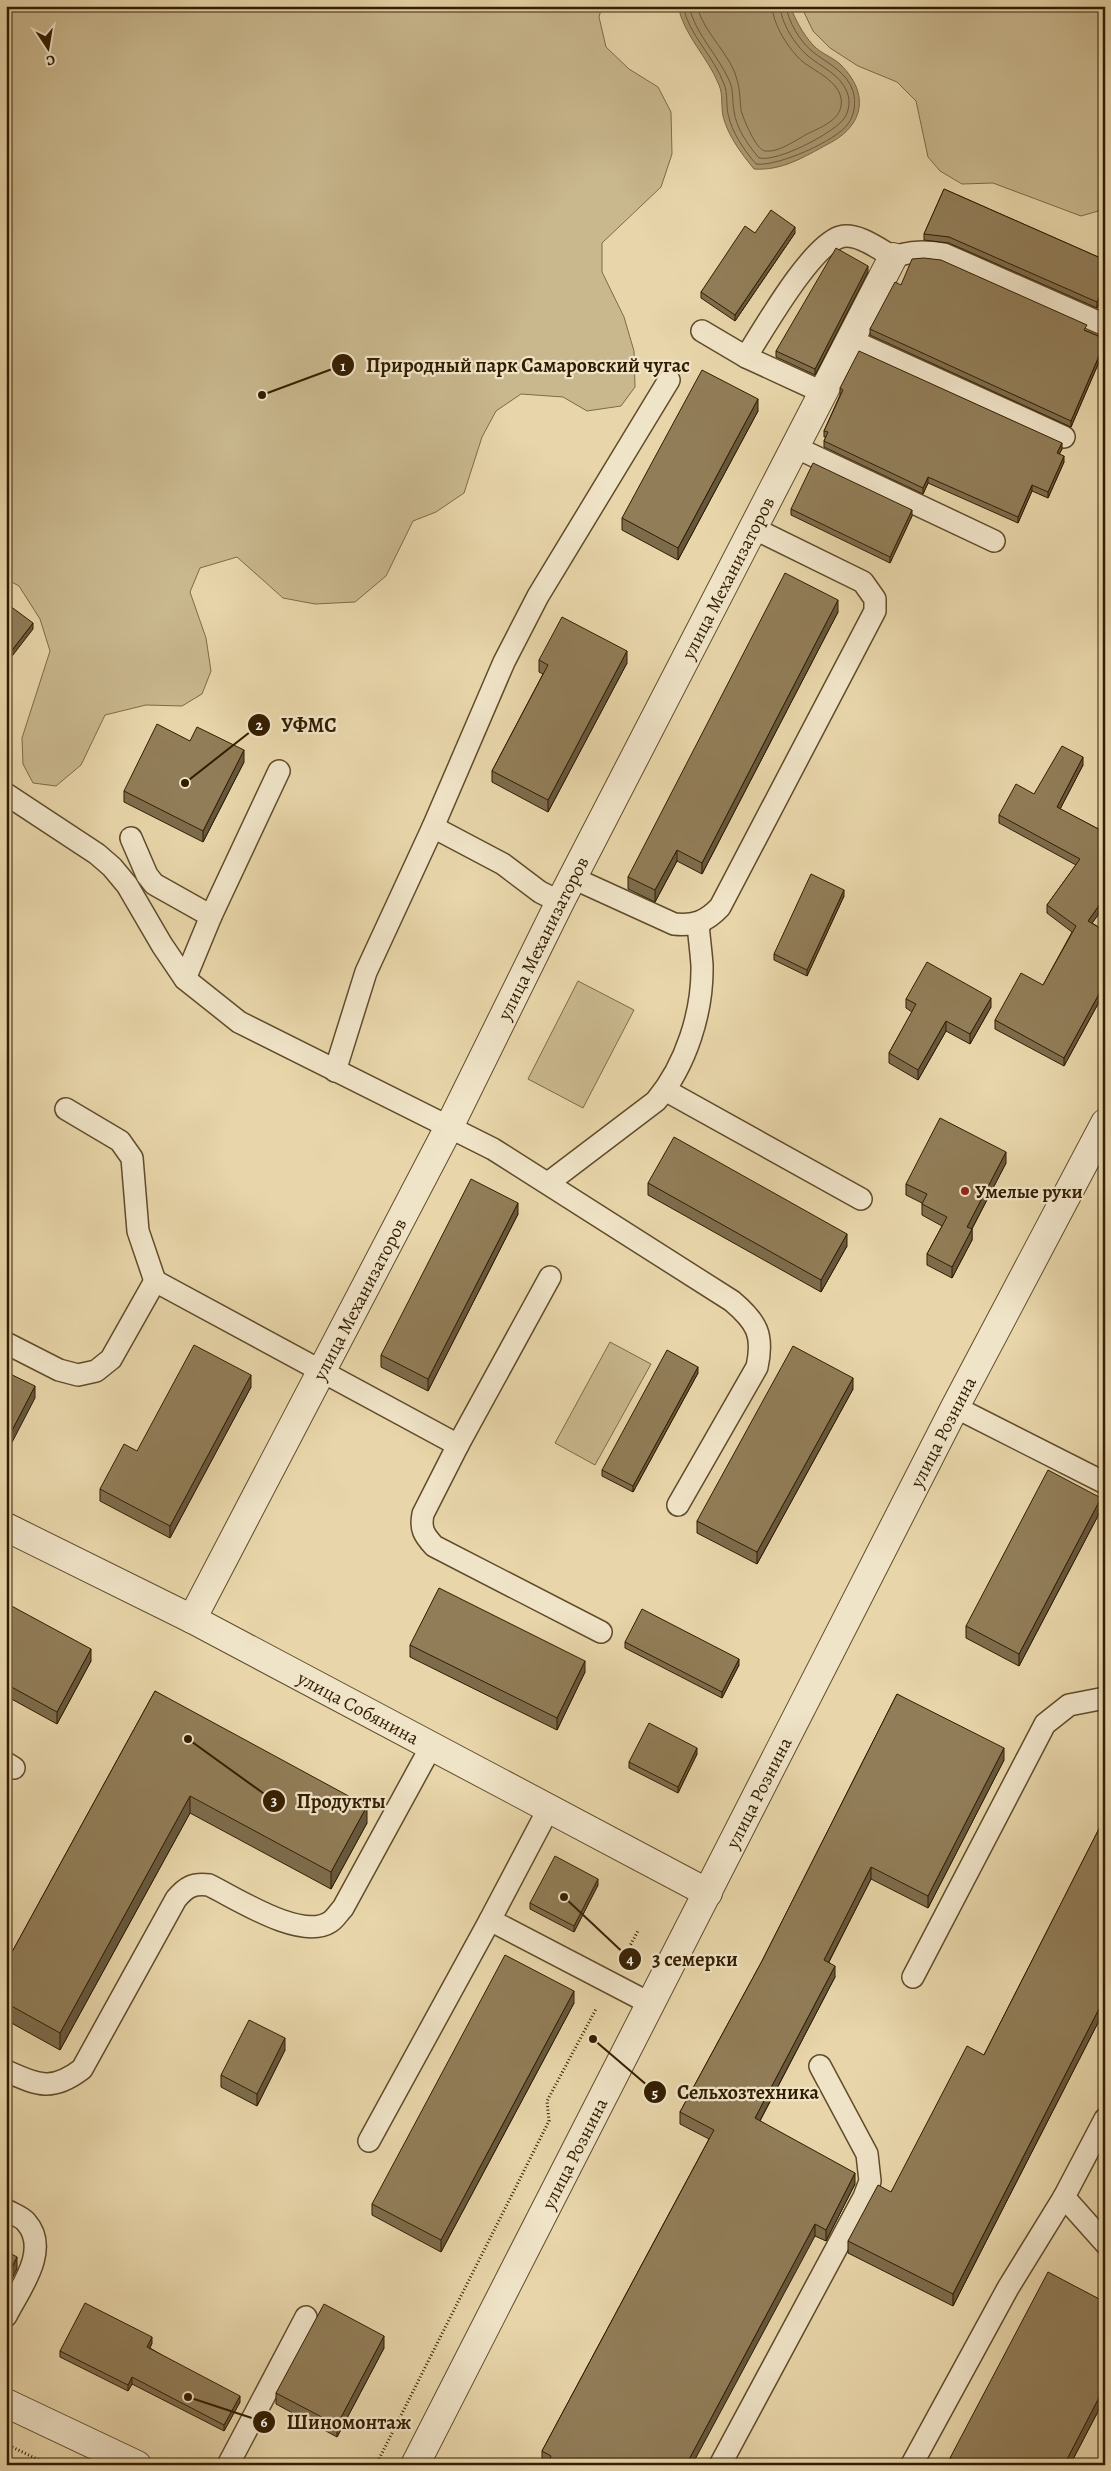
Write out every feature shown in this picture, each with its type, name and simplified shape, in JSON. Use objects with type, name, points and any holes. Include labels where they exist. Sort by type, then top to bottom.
[{"type":"street","name":"улица Механизаторов","points":[[192,1619],[449,1127],[560,902],[893,257]]},
{"type":"street","name":"улица Рознина","points":[[415,2465],[955,1408],[1105,1123]]},
{"type":"street","name":"улица Собянина","points":[[6,1527],[192,1619],[708,1893]]},
{"type":"street","points":[[6,2403],[137,2465]]},
{"type":"lane","points":[[746,357],[796,279],[828,244],[841,237],[857,238],[893,257],[910,252],[925,251],[944,254],[1105,325]]},
{"type":"lane","points":[[702,331],[746,357],[822,392]]},
{"type":"lane","points":[[851,340],[1064,437]]},
{"type":"lane","points":[[335,1070],[366,972],[433,826],[504,662],[538,596],[669,380]]},
{"type":"lane","points":[[795,447],[994,541]]},
{"type":"lane","points":[[573,878],[674,924],[687,925],[708,919],[720,907],[875,611],[875,599],[863,582],[753,528]]},
{"type":"lane","points":[[185,979],[279,771]]},
{"type":"lane","points":[[6,794],[97,854],[112,867],[127,885],[162,945],[185,979],[239,1022],[492,1150],[732,1301],[748,1314],[758,1330],[761,1348],[757,1367],[678,1506]]},
{"type":"lane","points":[[433,826],[503,864],[540,892],[560,902]]},
{"type":"lane","points":[[131,838],[147,875],[154,884],[212,916]]},
{"type":"lane","points":[[548,1184],[656,1101],[665,1090],[684,1054],[694,1025],[700,995],[702,966],[698,923]]},
{"type":"lane","points":[[665,1090],[861,1199]]},
{"type":"lane","points":[[66,1109],[120,1141],[132,1158],[138,1231],[155,1281],[458,1445]]},
{"type":"lane","points":[[550,1277],[458,1445],[423,1514],[421,1526],[434,1546],[601,1632]]},
{"type":"lane","points":[[6,1343],[59,1370],[78,1375],[96,1371],[111,1359],[155,1281]]},
{"type":"lane","points":[[955,1408],[1105,1483]]},
{"type":"lane","points":[[913,1977],[1045,1724],[1070,1705],[1105,1698]]},
{"type":"lane","points":[[6,2071],[36,2084],[52,2085],[68,2079],[82,2069],[176,1899],[185,1888],[196,1884],[209,1884],[290,1925],[312,1928],[330,1922],[343,1908],[432,1745]]},
{"type":"lane","points":[[369,2141],[550,1808]]},
{"type":"lane","points":[[490,1920],[651,2004]]},
{"type":"lane","points":[[720,2465],[864,2197],[870,2181],[867,2154],[820,2066]]},
{"type":"lane","points":[[912,2464],[1008,2288],[1064,2197],[1105,2119]]},
{"type":"lane","points":[[1064,2197],[1105,2243]]},
{"type":"lane","points":[[6,2210],[25,2221],[33,2232],[36,2249],[33,2263],[6,2316]]},
{"type":"lane","points":[[228,2465],[306,2317]]},
{"type":"path","points":[[376,2465],[549,2121],[547,2101],[638,1931]]},
{"type":"path","points":[[6,2444],[49,2465]]},
{"type":"shaded area","points":[[6,6],[602,6],[599,17],[606,47],[629,69],[658,87],[671,112],[672,154],[661,187],[602,243],[602,272],[624,317],[634,351],[635,387],[621,406],[587,411],[563,397],[521,394],[496,411],[482,437],[464,493],[436,512],[413,521],[386,576],[355,602],[315,604],[283,598],[237,557],[200,568],[190,592],[206,638],[211,671],[202,694],[182,706],[146,705],[105,715],[81,765],[56,786],[33,783],[23,764],[22,738],[50,651],[40,619],[19,586],[6,579]]},
{"type":"shaded area","points":[[801,6],[1105,6],[1105,209],[1081,216],[993,183],[962,184],[940,171],[928,157],[916,101],[897,82],[858,66],[830,48],[813,31]]},
{"type":"shaded area","points":[[578,981],[634,1010],[583,1108],[528,1079]]},
{"type":"shaded area","points":[[610,1342],[651,1364],[595,1465],[555,1443]]},
{"type":"water","points":[[678,6],[790,6],[809,41],[841,65],[850,76],[859,98],[859,109],[856,119],[840,137],[810,154],[774,168],[754,169],[728,130],[723,116],[719,85],[685,27]]},
{"type":"building","points":[[944,189],[1105,260],[1105,285],[1097,302],[949,237],[924,234]]},
{"type":"building","points":[[771,210],[795,227],[735,315],[701,292],[745,226],[755,233]]},
{"type":"building","points":[[836,248],[868,266],[815,369],[776,351]]},
{"type":"building","points":[[912,259],[941,260],[1087,325],[1084,330],[1105,339],[1071,421],[870,329],[895,282],[901,285]]},
{"type":"building","points":[[859,351],[1062,443],[1057,453],[1064,456],[1048,492],[1032,485],[1018,517],[928,477],[923,488],[824,441],[828,432],[824,431],[843,390],[840,388]]},
{"type":"building","points":[[702,370],[758,399],[678,548],[622,518]]},
{"type":"building","points":[[813,463],[912,510],[890,557],[791,509]]},
{"type":"building","points":[[785,573],[838,600],[702,863],[677,850],[655,890],[628,877]]},
{"type":"building","points":[[6,603],[33,623],[6,658]]},
{"type":"building","points":[[562,617],[627,651],[548,800],[492,771],[548,665],[539,660]]},
{"type":"building","points":[[157,724],[190,741],[197,727],[244,750],[203,831],[124,791]]},
{"type":"building","points":[[1062,746],[1083,757],[1057,807],[1105,831],[1105,897],[1088,921],[1105,931],[1105,983],[1064,1058],[995,1020],[1021,973],[1043,985],[1076,926],[1047,905],[1080,859],[999,815],[1016,784],[1034,794]]},
{"type":"building","points":[[811,874],[844,890],[807,970],[774,954]]},
{"type":"building","points":[[927,962],[991,998],[970,1034],[946,1021],[918,1070],[889,1053],[916,1004],[906,999]]},
{"type":"building","points":[[940,1118],[1006,1152],[967,1227],[972,1229],[952,1267],[927,1254],[947,1217],[922,1204],[927,1194],[906,1184]]},
{"type":"building","points":[[674,1137],[847,1234],[821,1280],[648,1183]]},
{"type":"building","points":[[471,1179],[518,1203],[428,1379],[381,1355]]},
{"type":"building","points":[[194,1345],[251,1375],[170,1526],[100,1489],[124,1444],[137,1451]]},
{"type":"building","points":[[793,1346],[853,1378],[757,1552],[697,1521]]},
{"type":"building","points":[[667,1350],[698,1367],[633,1486],[602,1470]]},
{"type":"building","points":[[6,1372],[35,1386],[6,1442]]},
{"type":"building","points":[[1048,1470],[1101,1498],[1019,1654],[966,1626]]},
{"type":"building","points":[[439,1588],[585,1661],[557,1718],[410,1645]]},
{"type":"building","points":[[6,1603],[91,1649],[57,1712],[6,1684]]},
{"type":"building","points":[[642,1609],[739,1659],[722,1692],[625,1642]]},
{"type":"building","points":[[155,1691],[367,1806],[331,1872],[190,1796],[60,2033],[6,2003],[6,1963]]},
{"type":"building","points":[[897,1694],[1004,1748],[928,1896],[871,1867],[824,1960],[835,1966],[755,2118],[855,2173],[826,2230],[815,2224],[686,2465],[547,2465],[551,2456],[542,2451],[714,2130],[680,2112],[762,1961]]},
{"type":"building","points":[[649,1723],[697,1748],[678,1787],[629,1762]]},
{"type":"building","points":[[1105,1817],[1105,1997],[953,2294],[848,2241],[878,2185],[891,2192],[967,2046],[984,2055]]},
{"type":"building","points":[[555,1856],[598,1879],[574,1926],[530,1903]]},
{"type":"building","points":[[505,1955],[574,1991],[441,2240],[372,2204]]},
{"type":"building","points":[[249,2020],[285,2038],[257,2094],[221,2075]]},
{"type":"building","points":[[6,2251],[17,2257],[6,2279]]},
{"type":"building","points":[[1048,2272],[1105,2302],[1105,2386],[1064,2465],[962,2465],[950,2458]]},
{"type":"building","points":[[85,2303],[152,2337],[147,2347],[240,2396],[224,2425],[132,2377],[128,2385],[60,2351]]},
{"type":"building","points":[[324,2304],[384,2336],[337,2425],[276,2393]]},
{"type":"place","name":"Природный парк Самаровский чугас","points":[[262,395]]},
{"type":"place","name":"УФМС","points":[[185,783]]},
{"type":"place","name":"Умелые руки","points":[[965,1191]]},
{"type":"place","name":"Продукты","points":[[188,1739]]},
{"type":"place","name":"3 семерки","points":[[564,1897]]},
{"type":"place","name":"Сельхозтехника","points":[[593,2039]]},
{"type":"place","name":"Шиномонтаж","points":[[188,2397]]}]
